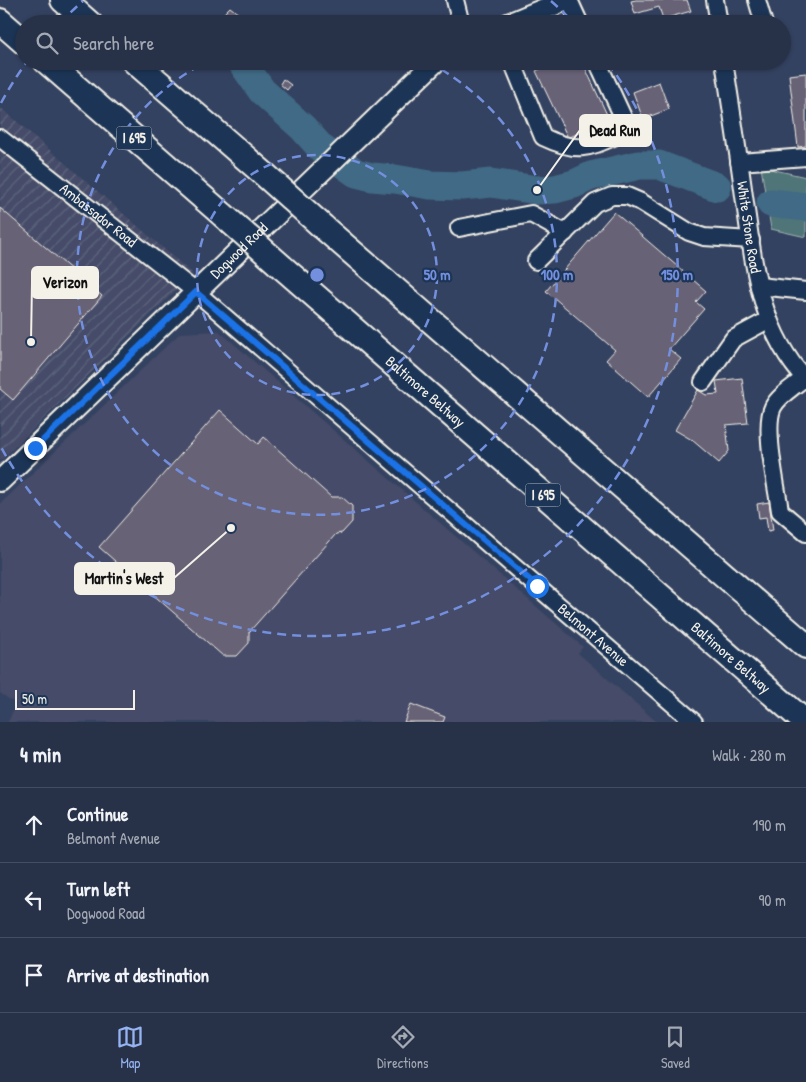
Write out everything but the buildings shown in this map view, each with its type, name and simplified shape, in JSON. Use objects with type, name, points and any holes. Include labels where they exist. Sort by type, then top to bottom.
[{"type":"highway","points":[[63,0],[80,15]]},
{"type":"highway","points":[[0,21],[15,34]]},
{"type":"highway","name":"Baltimore Beltway","points":[[56,70],[805,722]]},
{"type":"highway","points":[[144,70],[806,646]]},
{"type":"main road","points":[[530,15],[568,0]]},
{"type":"main road","name":"Dogwood Road","points":[[0,481],[427,70]]},
{"type":"street","points":[[455,0],[459,15]]},
{"type":"street","points":[[568,0],[576,15]]},
{"type":"street","points":[[715,0],[717,15]]},
{"type":"street","points":[[757,0],[761,15]]},
{"type":"street","points":[[516,70],[543,137],[574,148],[586,148],[629,130],[601,70]]},
{"type":"street","name":"White Stone Road","points":[[725,70],[759,286],[768,320],[785,352],[805,379]]},
{"type":"street","name":"Ambassador Road","points":[[0,138],[196,292]]},
{"type":"street","points":[[739,162],[806,157]]},
{"type":"street","points":[[536,261],[595,203],[612,196],[627,196],[641,202],[689,232],[704,237],[751,240]]},
{"type":"street","points":[[459,228],[531,214],[565,233]]},
{"type":"street","points":[[759,286],[806,291]]},
{"type":"street","name":"Belmont Avenue","points":[[196,292],[694,722]]},
{"type":"street","points":[[702,382],[733,339],[768,320]]},
{"type":"street","points":[[805,379],[780,398],[773,406],[769,431],[780,511],[806,533]]},
{"type":"shaded area","points":[[0,107],[193,274],[0,461]]},
{"type":"shaded area","points":[[219,331],[583,647],[578,653],[657,722],[8,722],[16,704],[0,693],[0,504],[180,333]]},
{"type":"green space","points":[[761,167],[806,177],[806,237],[771,229]]},
{"type":"waterway","points":[[247,70],[262,91],[303,128],[321,148],[356,173],[372,177],[430,185],[462,186],[491,183],[537,190],[555,189],[574,184],[591,176],[639,165],[659,165],[717,187]]},
{"type":"waterway","points":[[771,203],[806,207]]},
{"type":"place","name":"Dead Run","points":[[537,190]]},
{"type":"place","name":"Verizon","points":[[31,342]]},
{"type":"place","name":"Martin's West","points":[[231,528]]},
{"type":"route","points":[[35,448],[196,292],[537,586]]}]
